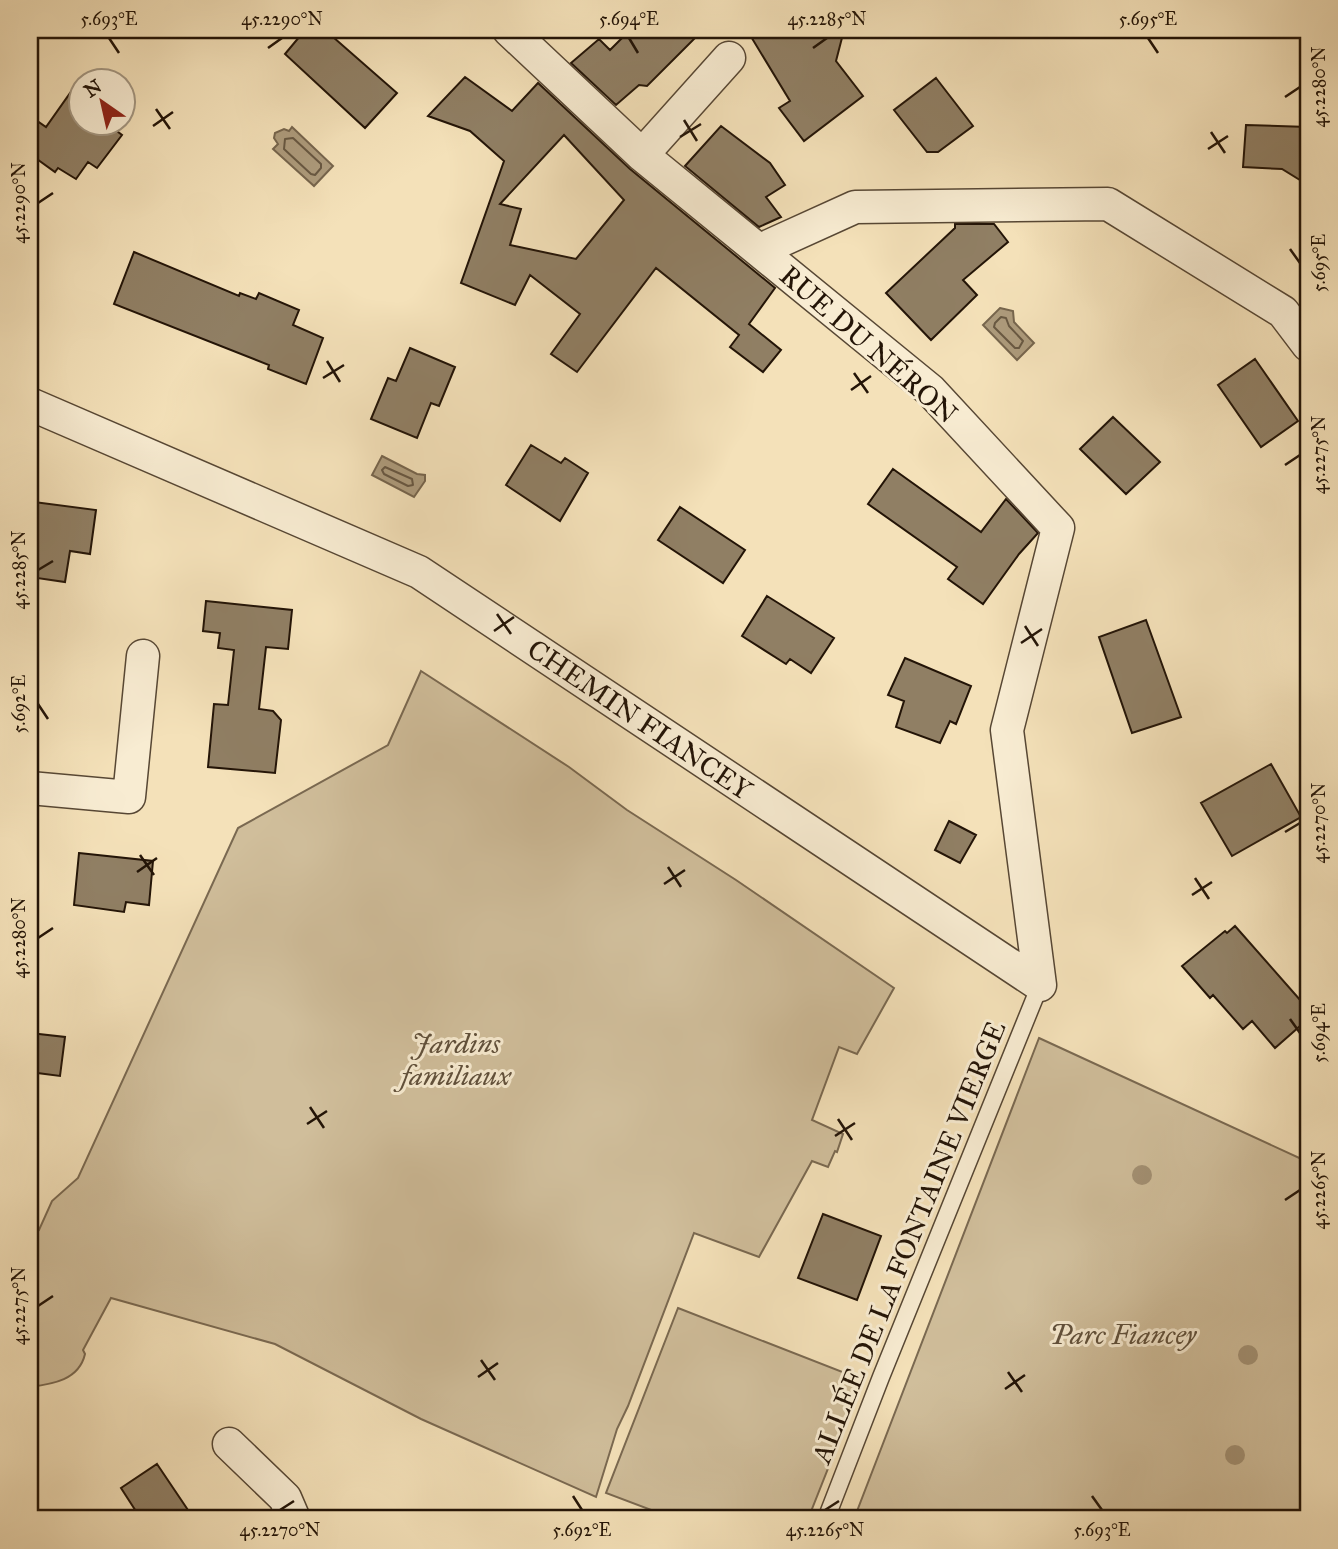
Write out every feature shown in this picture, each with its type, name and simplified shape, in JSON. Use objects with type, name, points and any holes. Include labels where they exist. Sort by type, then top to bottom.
[{"type":"street","name":"RUE DU NÉRON","points":[[509,30],[642,155],[930,390],[1058,528],[1007,730],[1040,985]]},
{"type":"street","points":[[642,155],[729,58]]},
{"type":"street","points":[[760,250],[855,207],[1108,204],[1283,312],[1308,345]]},
{"type":"street","name":"CHEMIN FIANCEY","points":[[30,404],[419,572],[1040,985]]},
{"type":"street","points":[[30,793],[129,797],[143,656]]},
{"type":"street","points":[[229,1444],[285,1498],[294,1519]]},
{"type":"lane","name":"ALLÉE DE LA FONTAINE VIERGE","points":[[826,1519],[1040,985]]},
{"type":"green space","name":"Jardins familiaux","points":[[421,671],[569,767],[627,810],[736,880],[894,988],[857,1054],[839,1047],[812,1120],[843,1134],[837,1152],[835,1151],[828,1167],[812,1161],[759,1257],[694,1233],[617,1429],[596,1497],[421,1419],[275,1344],[111,1298],[83,1350],[85,1354],[77,1370],[56,1382],[30,1387],[30,1226],[39,1230],[52,1201],[78,1178],[238,828],[388,745]]},
{"type":"green space","name":"Parc Fiancey","points":[[1039,1038],[1308,1162],[1308,1519],[854,1519]]},
{"type":"green space","points":[[678,1308],[863,1380],[808,1519],[675,1519],[606,1493]]},
{"type":"water","points":[[292,127],[333,166],[314,186],[273,149],[278,144],[274,138],[275,133],[284,129],[289,131]]},
{"type":"water","points":[[1000,308],[1013,311],[1014,322],[1034,343],[1017,360],[983,325]]},
{"type":"water","points":[[382,456],[417,474],[425,475],[425,481],[414,497],[372,475]]},
{"type":"building","points":[[305,30],[325,30],[397,93],[365,128],[285,54]]},
{"type":"building","points":[[630,30],[703,30],[647,86],[639,85],[616,105],[571,63],[599,39],[610,50]]},
{"type":"building","points":[[747,30],[844,30],[836,61],[863,96],[804,141],[779,108],[790,101]]},
{"type":"building","points":[[465,77],[512,111],[538,83],[630,169],[775,288],[749,324],[781,350],[763,372],[730,347],[739,335],[656,268],[577,372],[551,354],[580,314],[530,275],[515,305],[461,283],[504,161],[470,131],[428,116]],"holes":[[[564,135],[624,200],[576,259],[510,245],[521,209],[500,204]]]},
{"type":"building","points":[[936,78],[973,126],[938,152],[927,152],[894,110]]},
{"type":"building","points":[[66,99],[66,136],[121,136],[97,168],[88,162],[76,179],[58,168],[55,172],[30,154],[30,116],[46,127]]},
{"type":"building","points":[[1246,125],[1308,127],[1308,185],[1282,169],[1243,167]]},
{"type":"building","points":[[721,126],[770,163],[785,185],[766,197],[781,217],[759,227],[685,166]]},
{"type":"building","points":[[955,224],[994,224],[1008,242],[963,280],[977,295],[931,340],[886,293],[955,228]]},
{"type":"building","points":[[134,252],[239,296],[240,293],[256,299],[259,293],[299,310],[293,325],[323,338],[306,384],[268,369],[269,365],[114,304]]},
{"type":"building","points":[[410,348],[455,367],[439,406],[431,403],[417,438],[371,419],[388,378],[396,381]]},
{"type":"building","points":[[1255,359],[1298,421],[1261,447],[1218,385]]},
{"type":"building","points":[[1113,417],[1160,462],[1126,494],[1080,449]]},
{"type":"building","points":[[531,445],[561,463],[565,458],[588,473],[560,521],[506,485]]},
{"type":"building","points":[[893,469],[981,532],[1006,499],[1038,533],[1019,554],[983,604],[948,579],[957,567],[868,504]]},
{"type":"building","points":[[34,502],[96,510],[90,554],[70,551],[65,582],[30,577],[30,531]]},
{"type":"building","points":[[680,507],[745,550],[723,583],[658,540]]},
{"type":"building","points":[[767,596],[834,638],[811,673],[790,659],[786,664],[742,636]]},
{"type":"building","points":[[206,601],[292,610],[288,649],[266,647],[259,709],[273,711],[281,720],[275,773],[208,767],[214,704],[228,705],[234,650],[218,648],[220,633],[203,631]]},
{"type":"building","points":[[1146,620],[1181,717],[1132,733],[1099,637]]},
{"type":"building","points":[[905,658],[971,686],[956,724],[950,721],[940,743],[896,727],[904,701],[888,695]]},
{"type":"building","points":[[1271,764],[1301,817],[1232,856],[1201,803]]},
{"type":"building","points":[[949,821],[976,835],[960,863],[935,850]]},
{"type":"building","points":[[79,853],[153,861],[149,905],[126,902],[124,912],[74,905]]},
{"type":"building","points":[[1235,926],[1308,1009],[1308,1019],[1275,1048],[1252,1021],[1243,1029],[1213,995],[1210,998],[1182,966]]},
{"type":"building","points":[[30,1033],[65,1037],[60,1076],[30,1072]]},
{"type":"building","points":[[823,1214],[881,1236],[857,1300],[798,1278]]},
{"type":"building","points":[[157,1464],[194,1519],[141,1519],[121,1488]]}]
